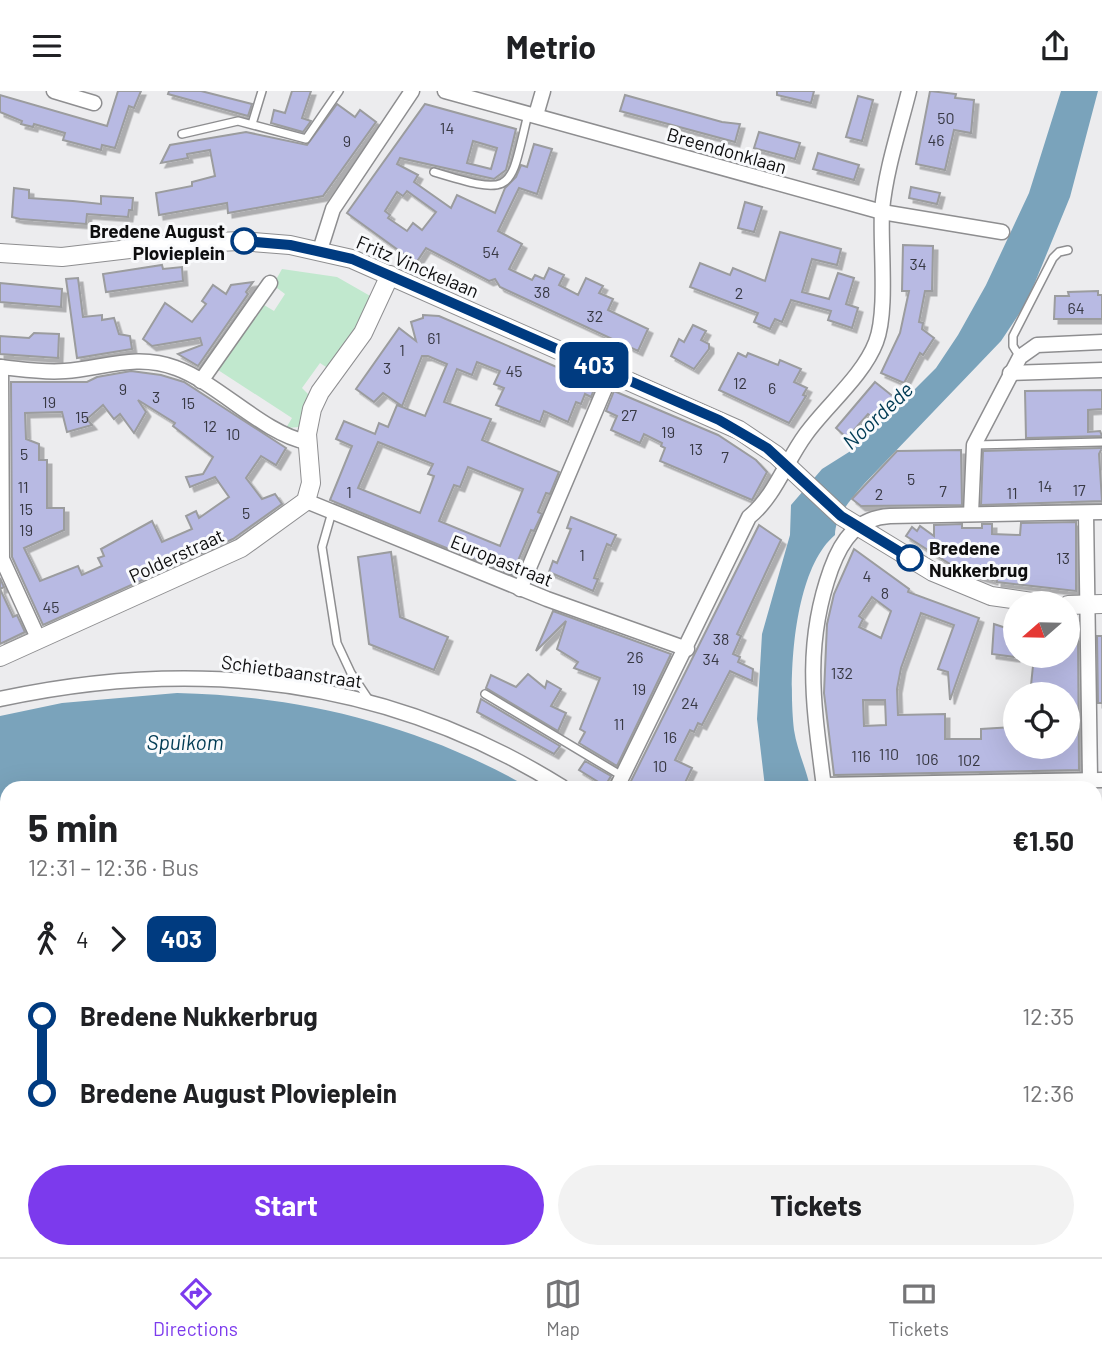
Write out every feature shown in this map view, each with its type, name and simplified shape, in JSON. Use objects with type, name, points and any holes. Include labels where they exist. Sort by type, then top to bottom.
[{"type":"street","points":[[54,91],[94,103]]},
{"type":"street","points":[[320,250],[334,209],[412,91]]},
{"type":"street","name":"Breendonklaan","points":[[445,91],[882,212],[1002,232]]},
{"type":"street","points":[[532,114],[543,91]]},
{"type":"street","points":[[620,781],[687,649],[749,517],[769,496],[786,465],[876,344],[883,310],[882,212],[889,163],[907,91]]},
{"type":"street","name":"Fritz Vinckelaan","points":[[0,253],[72,257],[219,241],[320,250],[390,275],[739,430],[767,448],[849,520],[933,572],[969,589],[1003,598]]},
{"type":"street","points":[[306,501],[312,474],[307,426],[316,401],[363,333],[390,275]]},
{"type":"street","points":[[201,381],[270,283]]},
{"type":"street","points":[[971,514],[974,445],[1020,357],[1037,345],[1102,342]]},
{"type":"street","points":[[39,640],[2,559],[0,367],[66,371],[146,360],[178,368],[285,434],[307,442]]},
{"type":"street","points":[[1010,373],[1102,370]]},
{"type":"street","points":[[520,589],[611,374]]},
{"type":"street","name":"Europastraat","points":[[306,501],[520,589],[687,649]]},
{"type":"street","name":"Polderstraat","points":[[0,657],[241,548],[306,501]]},
{"type":"street","points":[[823,781],[814,702],[815,620],[849,520],[875,517],[1102,512]]},
{"type":"street","points":[[1078,781],[1096,780],[1095,605],[1086,513]]},
{"type":"street","name":"Schietbaanstraat","points":[[0,699],[75,686],[169,678],[274,684],[369,700],[447,727],[550,781]]},
{"type":"lane","points":[[252,124],[262,91]]},
{"type":"lane","points":[[182,134],[238,121],[306,139],[339,91]]},
{"type":"lane","points":[[434,172],[481,187],[503,183],[513,174],[532,114]]},
{"type":"lane","points":[[1020,357],[1013,346],[1013,336],[1053,258],[1059,252],[1068,250]]},
{"type":"lane","points":[[974,445],[1102,442]]},
{"type":"lane","points":[[332,512],[322,547],[337,643],[351,674],[369,700]]},
{"type":"lane","points":[[485,694],[617,781]]},
{"type":"green space","points":[[282,269],[337,277],[372,297],[356,330],[329,369],[320,363],[302,388],[310,396],[299,427],[286,428],[292,418],[218,370],[264,305],[274,311],[285,294],[273,285]]},
{"type":"water","points":[[1061,91],[1098,91],[1070,197],[1027,302],[1001,341],[850,500],[838,520],[835,535],[821,551],[810,573],[796,626],[792,683],[794,730],[808,781],[764,781],[757,719],[762,634],[790,535],[791,505],[822,469],[849,452],[936,368],[986,285],[1029,193]]},
{"type":"water","name":"Spuikom","points":[[177,693],[269,700],[358,718],[402,731],[487,765],[517,781],[0,781],[0,716],[62,703]]},
{"type":"building","points":[[118,91],[141,91],[134,108],[129,106],[115,148],[102,145],[101,150],[63,140],[65,133],[34,124],[33,127],[21,124],[22,121],[0,112],[0,95],[107,126]]},
{"type":"building","points":[[169,91],[201,91],[252,104],[248,116],[168,94]]},
{"type":"building","points":[[292,91],[311,91],[302,118],[311,121],[303,132],[271,123],[274,110],[285,113]]},
{"type":"building","points":[[777,91],[814,91],[811,103],[777,95]]},
{"type":"building","points":[[930,91],[956,94],[955,98],[974,100],[971,133],[954,130],[945,170],[916,164]]},
{"type":"building","points":[[625,95],[722,122],[740,124],[735,142],[620,111]]},
{"type":"building","points":[[858,96],[873,100],[862,141],[846,137]]},
{"type":"building","points":[[337,104],[355,117],[360,110],[376,122],[323,196],[228,213],[227,203],[159,215],[156,193],[192,186],[192,182],[215,176],[210,150],[161,163],[170,145],[246,132],[307,145]]},
{"type":"building","points":[[425,104],[516,129],[506,170],[494,179],[400,158],[397,164],[418,175],[414,182],[451,208],[457,195],[495,213],[505,188],[516,177],[521,165],[527,167],[534,144],[552,149],[537,194],[519,188],[498,231],[522,244],[509,269],[532,280],[535,275],[544,279],[549,268],[564,275],[559,285],[578,295],[586,278],[603,286],[599,293],[613,299],[608,310],[648,329],[638,351],[500,287],[495,279],[489,281],[426,248],[416,263],[347,213]],"holes":[[[473,141],[497,148],[491,169],[467,163]],[[407,191],[436,212],[422,230],[413,223],[407,231],[388,218],[390,215],[385,211],[397,192],[403,196]]]},
{"type":"building","points":[[759,132],[800,143],[795,159],[754,148]]},
{"type":"building","points":[[818,153],[859,165],[854,180],[813,169]]},
{"type":"building","points":[[911,187],[940,193],[937,204],[909,198]]},
{"type":"building","points":[[14,188],[29,190],[29,198],[101,204],[101,196],[133,198],[132,210],[129,210],[128,217],[87,214],[86,224],[20,219],[12,217]]},
{"type":"building","points":[[745,202],[762,207],[754,232],[738,228]]},
{"type":"building","points":[[780,232],[841,249],[837,265],[812,259],[802,292],[829,299],[838,273],[854,278],[846,304],[858,308],[852,328],[828,320],[831,311],[791,300],[782,322],[775,319],[770,329],[754,322],[758,313],[690,287],[700,263],[730,275],[733,268],[765,281]]},
{"type":"building","points":[[903,245],[933,246],[932,291],[925,291],[919,322],[923,323],[922,329],[934,338],[923,355],[920,353],[904,383],[881,373],[900,333],[909,291],[902,291]]},
{"type":"building","points":[[162,265],[163,269],[182,267],[183,281],[106,292],[103,274]]},
{"type":"building","points":[[78,278],[83,317],[102,315],[102,320],[114,318],[119,334],[130,336],[132,349],[77,358],[66,279]]},
{"type":"building","points":[[253,282],[246,292],[248,294],[198,366],[178,354],[202,345],[200,338],[152,346],[143,339],[165,303],[192,322],[206,304],[202,301],[213,285],[226,294],[231,285]]},
{"type":"building","points":[[0,283],[62,289],[61,307],[0,302]]},
{"type":"building","points":[[1098,291],[1098,295],[1102,295],[1102,319],[1054,319],[1055,296],[1069,296],[1068,292]]},
{"type":"building","points":[[423,315],[439,316],[596,384],[591,397],[585,394],[581,404],[576,402],[568,422],[544,411],[540,422],[496,405],[504,388],[494,384],[500,371],[477,362],[472,375],[457,369],[444,402],[491,419],[482,440],[559,472],[550,494],[546,493],[538,512],[542,514],[534,531],[531,530],[512,575],[330,500],[352,446],[336,439],[344,421],[375,434],[379,423],[388,427],[397,405],[425,416],[447,364],[428,356],[422,356],[402,406],[383,393],[374,402],[356,389],[399,328],[416,341],[411,322],[423,318]],"holes":[[[378,442],[433,464],[428,474],[434,476],[420,513],[358,488]],[[468,467],[523,489],[500,546],[439,521],[454,485],[460,487]]]},
{"type":"building","points":[[693,325],[706,331],[701,340],[709,344],[709,349],[694,369],[671,356],[679,339],[684,342]]},
{"type":"building","points":[[34,333],[59,334],[58,358],[0,354],[0,336],[29,338]]},
{"type":"building","points":[[738,353],[746,357],[748,353],[778,365],[780,360],[801,369],[794,382],[807,388],[803,395],[806,396],[789,423],[719,390]]},
{"type":"building","points":[[131,371],[161,375],[184,382],[286,448],[276,465],[261,456],[246,478],[262,499],[275,494],[282,504],[233,539],[43,625],[12,557],[11,382],[87,382],[97,377]],"holes":[[[138,400],[175,423],[173,426],[213,457],[203,474],[186,477],[190,487],[215,477],[229,497],[199,518],[196,511],[186,516],[192,529],[162,542],[152,521],[101,549],[104,556],[98,558],[102,566],[82,575],[78,566],[40,581],[24,548],[64,530],[64,508],[47,508],[47,460],[39,460],[39,444],[26,439],[25,413],[62,412],[67,432],[92,425],[87,419],[103,405],[114,419],[120,414],[134,433],[146,412]]]},
{"type":"building","points":[[875,382],[895,398],[884,410],[882,408],[872,417],[868,414],[847,438],[836,428]]},
{"type":"building","points":[[1102,390],[1102,409],[1088,410],[1088,432],[1100,431],[1102,436],[1026,438],[1025,391]]},
{"type":"building","points":[[614,391],[718,435],[756,460],[767,472],[752,500],[660,461],[665,448],[661,446],[662,443],[644,434],[640,443],[611,430],[617,416],[606,411]]},
{"type":"building","points":[[1102,448],[1099,454],[1102,501],[981,505],[983,451]]},
{"type":"building","points":[[961,450],[962,505],[861,506],[852,499],[897,451]]},
{"type":"building","points":[[571,517],[616,535],[611,546],[607,544],[594,578],[598,579],[593,591],[549,572],[553,561],[557,563],[571,529],[567,528]]},
{"type":"building","points":[[1076,522],[1076,591],[997,582],[997,568],[993,580],[961,571],[906,536],[912,527],[917,531],[920,526],[934,536],[934,525],[962,524],[962,528],[982,528],[982,524],[992,524],[992,534],[1020,535],[1021,523]]},
{"type":"building","points":[[759,525],[781,540],[737,634],[741,636],[733,654],[740,657],[738,662],[753,669],[752,681],[730,671],[702,725],[698,723],[694,732],[690,730],[675,760],[692,768],[686,781],[631,781]]},
{"type":"building","points":[[854,549],[909,589],[908,592],[979,618],[950,700],[948,672],[938,669],[954,625],[921,613],[901,668],[897,689],[898,715],[945,714],[945,739],[981,739],[981,729],[1003,728],[1003,759],[1079,759],[1079,770],[834,775],[824,693],[827,624],[834,594]],"holes":[[[872,597],[891,611],[881,638],[859,627],[863,619],[859,616]],[[863,700],[885,700],[886,725],[864,726]]]},
{"type":"building","points":[[391,552],[400,617],[448,637],[434,670],[369,644],[358,557]]},
{"type":"building","points":[[0,589],[13,617],[17,615],[25,632],[0,644]]},
{"type":"building","points":[[553,611],[671,654],[617,766],[579,743],[585,732],[580,729],[600,678],[574,668],[578,662],[557,649],[566,621],[536,651]]},
{"type":"building","points":[[994,624],[1003,627],[1003,655],[992,654]]},
{"type":"building","points":[[1097,636],[1102,636],[1102,703],[1098,703]]},
{"type":"building","points":[[1033,669],[1078,669],[1078,682],[1031,682]]},
{"type":"building","points":[[528,674],[545,688],[547,681],[561,689],[551,706],[566,713],[558,731],[486,688],[491,675],[516,687]]},
{"type":"building","points":[[481,699],[560,746],[554,754],[477,712]]},
{"type":"building","points":[[585,761],[611,776],[608,781],[597,781],[579,770]]},
{"type":"bus line","name":"403","points":[[244,241],[320,250],[352,259],[719,420],[757,440],[841,516],[910,558]]},
{"type":"place","name":"Bredene August Plovieplein","points":[[244,241]]},
{"type":"place","name":"Bredene Nukkerbrug","points":[[910,558]]},
{"type":"water label","name":"Noordede","points":[[877,415]]}]
